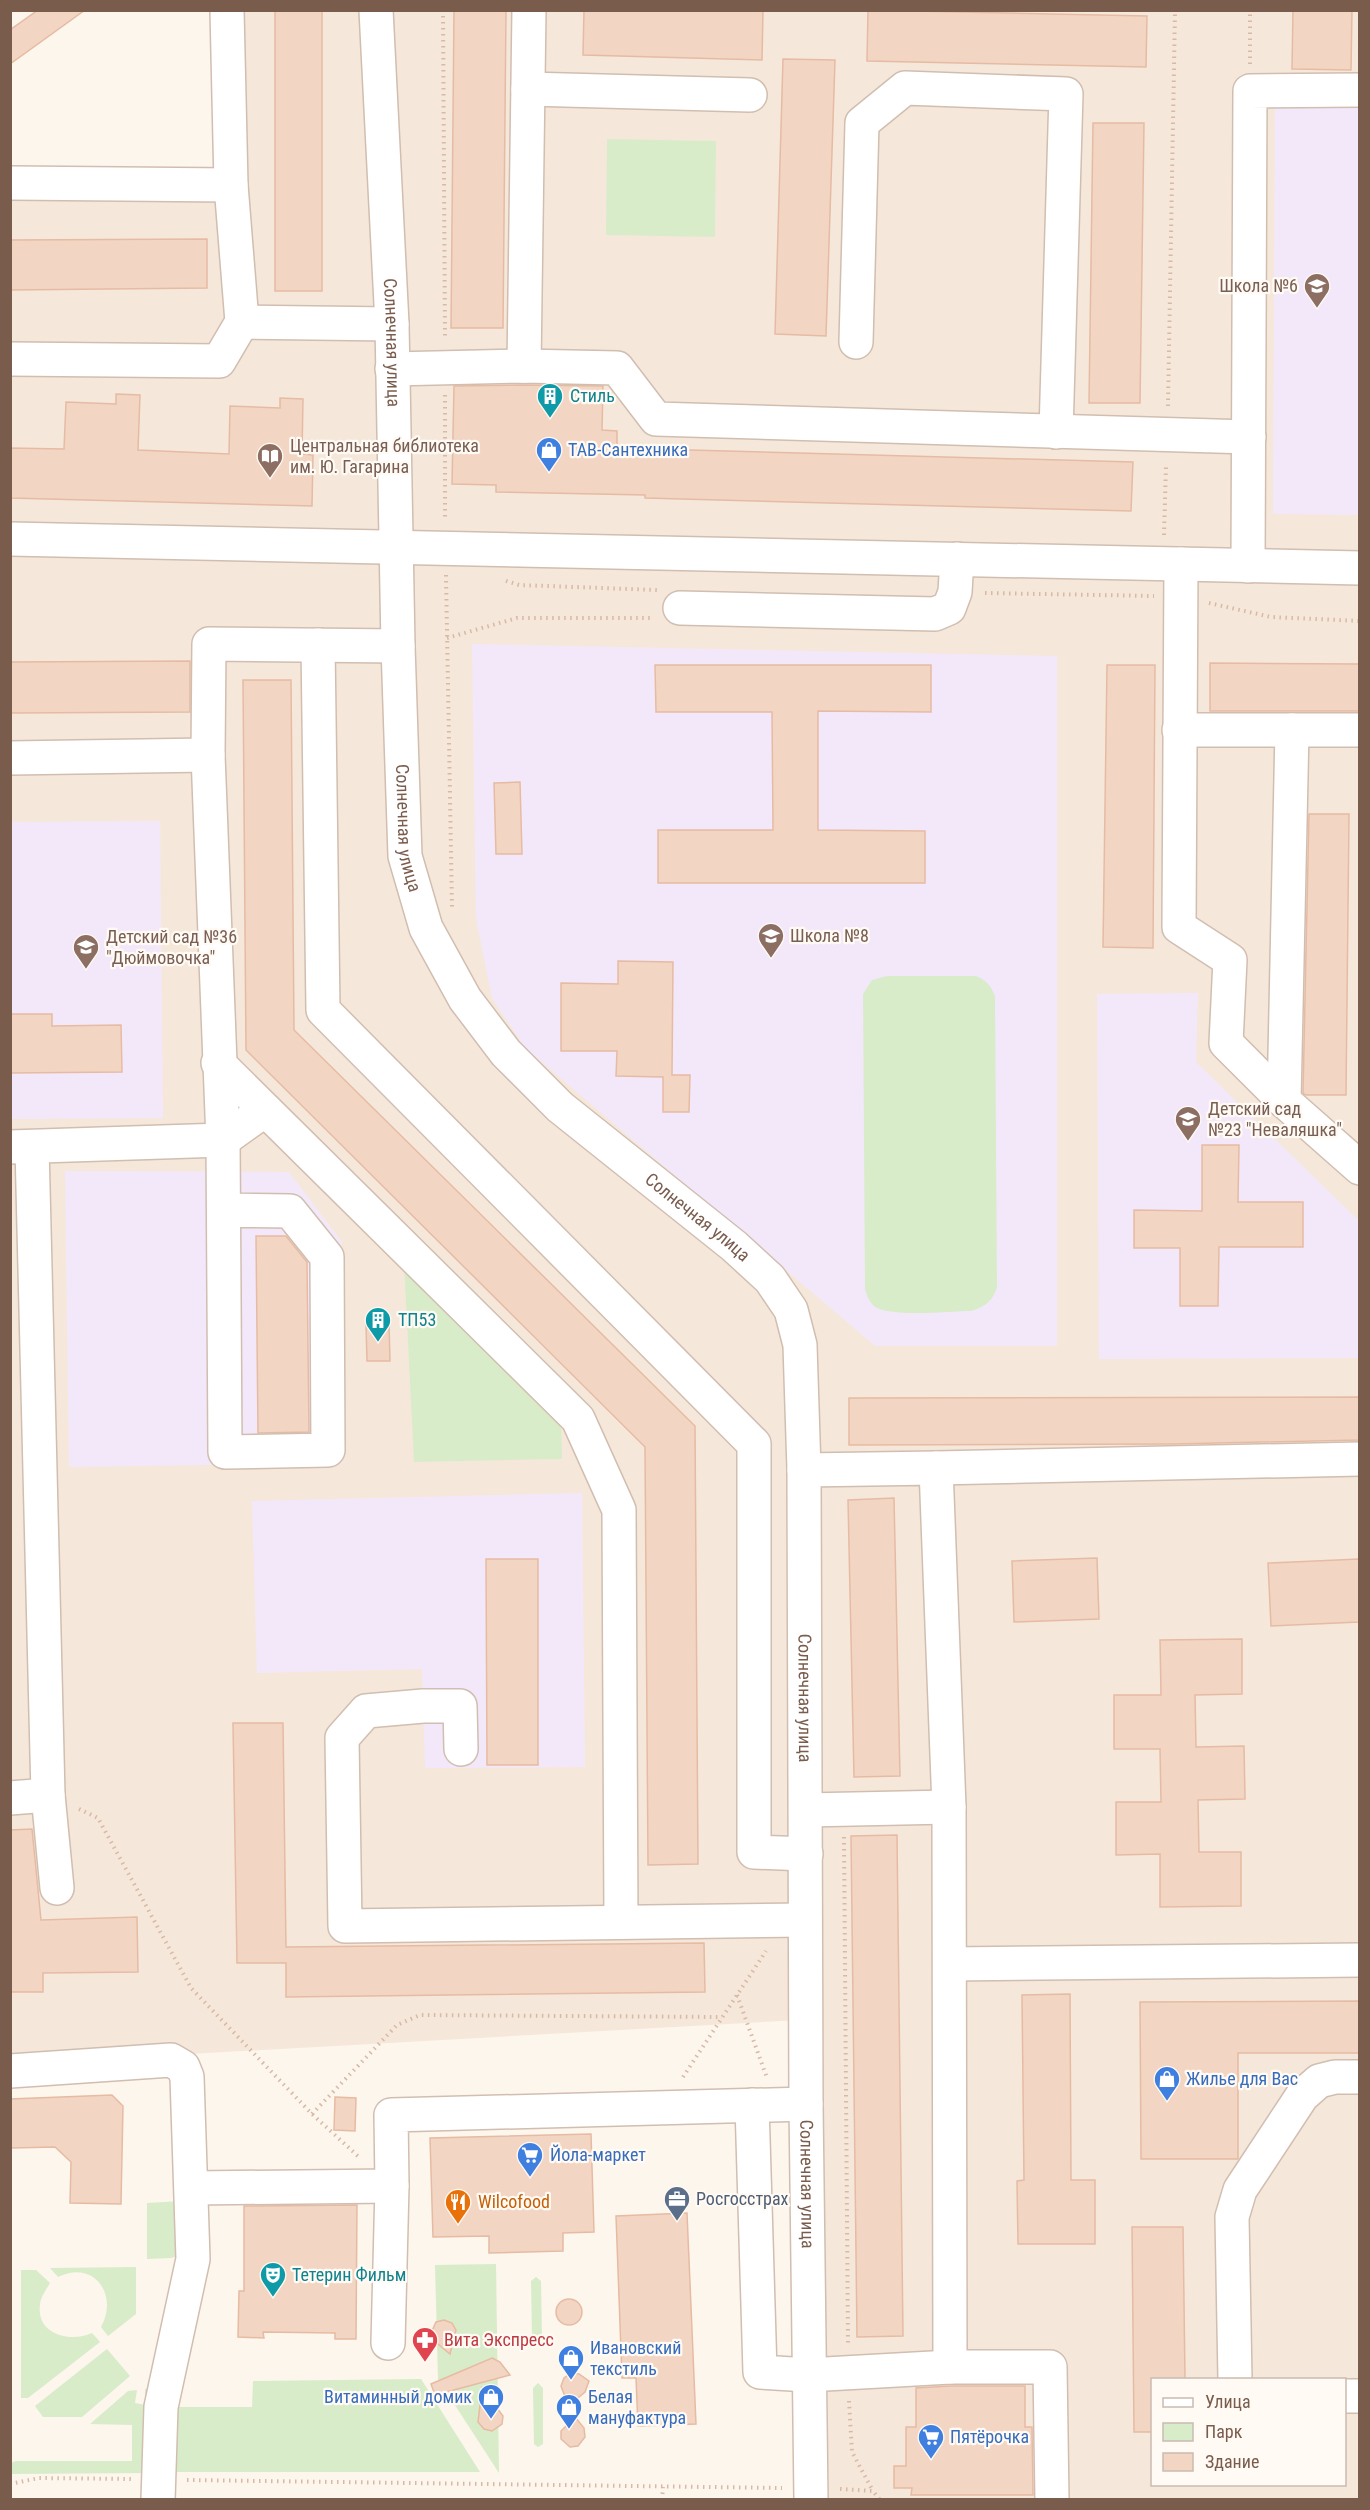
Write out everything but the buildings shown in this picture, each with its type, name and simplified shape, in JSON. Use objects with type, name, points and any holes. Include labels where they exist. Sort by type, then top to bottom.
[{"type":"street","points":[[10,359],[219,361],[242,322],[231,185],[226,10]]},
{"type":"street","name":"Солнечная улица","points":[[376,10],[392,324],[398,646],[405,856],[426,928],[465,999],[506,1053],[560,1107],[734,1246],[770,1279],[791,1310],[800,1346],[806,1854],[796,1920],[778,2104],[808,2375],[812,2492]]},
{"type":"street","points":[[524,366],[529,10]]},
{"type":"street","points":[[856,342],[862,123],[905,88],[1066,94],[1056,432]]},
{"type":"street","points":[[528,89],[750,95]]},
{"type":"street","points":[[1248,566],[1250,92],[1359,90]]},
{"type":"street","points":[[10,183],[231,185]]},
{"type":"street","points":[[242,322],[392,324]]},
{"type":"street","points":[[392,369],[524,366],[617,368],[657,418],[1249,437]]},
{"type":"street","points":[[10,539],[1359,568]]},
{"type":"street","points":[[680,608],[935,614],[949,608],[956,592],[957,559]]},
{"type":"street","points":[[1172,564],[1179,730],[1179,927],[1230,960],[1226,1043],[1284,1101],[1359,1168]]},
{"type":"street","points":[[224,1209],[290,1211],[327,1257],[327,1450],[225,1452],[223,1140],[218,1063],[208,755],[209,644],[398,646]]},
{"type":"street","points":[[318,645],[323,1010],[754,1444],[803,1456],[936,1468],[1359,1459]]},
{"type":"street","points":[[1179,730],[1359,730]]},
{"type":"street","points":[[1284,1101],[1292,730]]},
{"type":"street","points":[[10,758],[208,755]]},
{"type":"street","points":[[218,1063],[578,1419],[620,1510],[621,1922]]},
{"type":"street","points":[[57,1888],[48,1795],[21,1147],[223,1140],[265,1110]]},
{"type":"street","points":[[754,1444],[754,1852],[806,1854]]},
{"type":"street","points":[[936,1468],[949,1808],[951,2367]]},
{"type":"street","points":[[461,1749],[460,1706],[423,1706],[366,1711],[342,1738],[345,1926],[796,1920]]},
{"type":"street","points":[[10,1798],[48,1795]]},
{"type":"street","points":[[806,1810],[949,1808]]},
{"type":"street","points":[[950,1964],[1359,1960]]},
{"type":"street","points":[[10,2071],[171,2060],[183,2067],[188,2076],[193,2259],[160,2407],[158,2489]]},
{"type":"street","points":[[1235,2378],[1232,2217],[1240,2190],[1302,2096],[1319,2081],[1335,2077],[1359,2077]]},
{"type":"street","points":[[388,2343],[392,2186],[391,2115],[778,2104],[760,2372],[808,2375],[951,2367],[1050,2367],[1052,2499]]},
{"type":"street","points":[[192,2188],[392,2186]]},
{"type":"path","points":[[443,10],[445,547],[452,914]]},
{"type":"path","points":[[1172,564],[1167,435],[1174,10]]},
{"type":"path","points":[[1250,10],[1250,92]]},
{"type":"path","points":[[447,638],[517,618],[654,618],[680,608],[658,590],[519,585],[498,578]]},
{"type":"path","points":[[48,1795],[98,1818],[190,1988],[312,2114],[392,2186]]},
{"type":"path","points":[[844,1809],[848,2373],[852,2452],[873,2491],[880,2499]]},
{"type":"path","points":[[663,2107],[737,1995],[796,1920]]},
{"type":"path","points":[[737,1995],[778,2104]]},
{"type":"path","points":[[312,2114],[397,2025],[420,2015],[723,2017]]},
{"type":"path","points":[[10,2484],[39,2478],[158,2489],[663,2487],[812,2492],[873,2491]]},
{"type":"path","points":[[663,2487],[663,2499]]},
{"type":"shaded area","points":[[241,11],[1359,11],[1359,2499],[829,2499],[818,2019],[11,2064],[11,200],[244,199]]},
{"type":"shaded area","name":"Школа №6","points":[[1275,105],[1359,105],[1359,515],[1273,514]]},
{"type":"shaded area","name":"Школа №8","points":[[472,644],[1057,656],[1057,1346],[875,1346],[525,1048],[492,998],[476,919]]},
{"type":"shaded area","name":"Детский сад №36 \"Дюймовочка\"","points":[[160,821],[163,1118],[11,1119],[10,822]]},
{"type":"shaded area","name":"Детский сад №23 \"Неваляшка\"","points":[[1198,993],[1196,1062],[1359,1221],[1359,1358],[1099,1359],[1097,994]]},
{"type":"shaded area","points":[[65,1171],[289,1172],[342,1242],[343,1463],[69,1467]]},
{"type":"shaded area","points":[[582,1493],[585,1767],[425,1768],[422,1669],[257,1673],[252,1501]]},
{"type":"green space","points":[[607,139],[716,141],[715,237],[606,235]]},
{"type":"green space","points":[[887,976],[976,976],[988,984],[995,996],[997,1287],[988,1303],[971,1311],[906,1313],[882,1310],[872,1304],[865,1289],[863,994],[872,980]]},
{"type":"green space","points":[[404,1263],[561,1416],[562,1459],[414,1462]]},
{"type":"green space","points":[[182,2201],[182,2255],[147,2259],[147,2203]]},
{"type":"green space","points":[[496,2264],[499,2473],[438,2379],[435,2265]]},
{"type":"green space","points":[[136,2267],[136,2314],[108,2336],[101,2327],[106,2315],[107,2303],[100,2283],[92,2276],[82,2273],[71,2273],[58,2277],[50,2268]]},
{"type":"green space","points":[[21,2270],[36,2270],[50,2283],[40,2305],[40,2315],[49,2330],[74,2337],[92,2333],[100,2342],[28,2398],[21,2398]]},
{"type":"green space","points":[[536,2277],[541,2281],[542,2337],[537,2341],[532,2338],[531,2281]]},
{"type":"green space","points":[[107,2349],[130,2376],[82,2417],[43,2417],[35,2406]]},
{"type":"green space","points":[[421,2379],[480,2472],[172,2472],[174,2407],[252,2407],[253,2381]]},
{"type":"green space","points":[[538,2383],[543,2388],[543,2444],[538,2447],[534,2444],[533,2388]]},
{"type":"green space","points":[[152,2388],[150,2473],[11,2474],[10,2463],[16,2461],[132,2461],[132,2425],[90,2424],[128,2391],[137,2390],[135,2403],[145,2405],[145,2389]]},
{"type":"place","name":"Школа №6","points":[[1317,309]]},
{"type":"place","name":"Стиль","points":[[550,419]]},
{"type":"place","name":"ТАВ-Сантехника","points":[[549,473]]},
{"type":"place","name":"Центральная библиотека им. Ю. Гагарина","points":[[270,479]]},
{"type":"place","name":"Школа №8","points":[[771,959]]},
{"type":"place","name":"Детский сад №36 \"Дюймовочка\"","points":[[86,970]]},
{"type":"place","name":"Детский сад №23 \"Неваляшка\"","points":[[1188,1142]]},
{"type":"place","name":"ТП53","points":[[378,1343]]},
{"type":"place","name":"Жилье для Вас","points":[[1167,2102]]},
{"type":"place","name":"Йола-маркет","points":[[530,2178]]},
{"type":"place","name":"Росгосстрах","points":[[677,2222]]},
{"type":"place","name":"Wilcofood","points":[[458,2225]]},
{"type":"place","name":"Тетерин Фильм","points":[[273,2298]]},
{"type":"place","name":"Вита Экспресс","points":[[425,2363]]},
{"type":"place","name":"Ивановский текстиль","points":[[571,2381]]},
{"type":"place","name":"Витаминный домик","points":[[491,2420]]},
{"type":"place","name":"Белая мануфактура","points":[[569,2430]]},
{"type":"place","name":"Пятёрочка","points":[[931,2460]]}]
